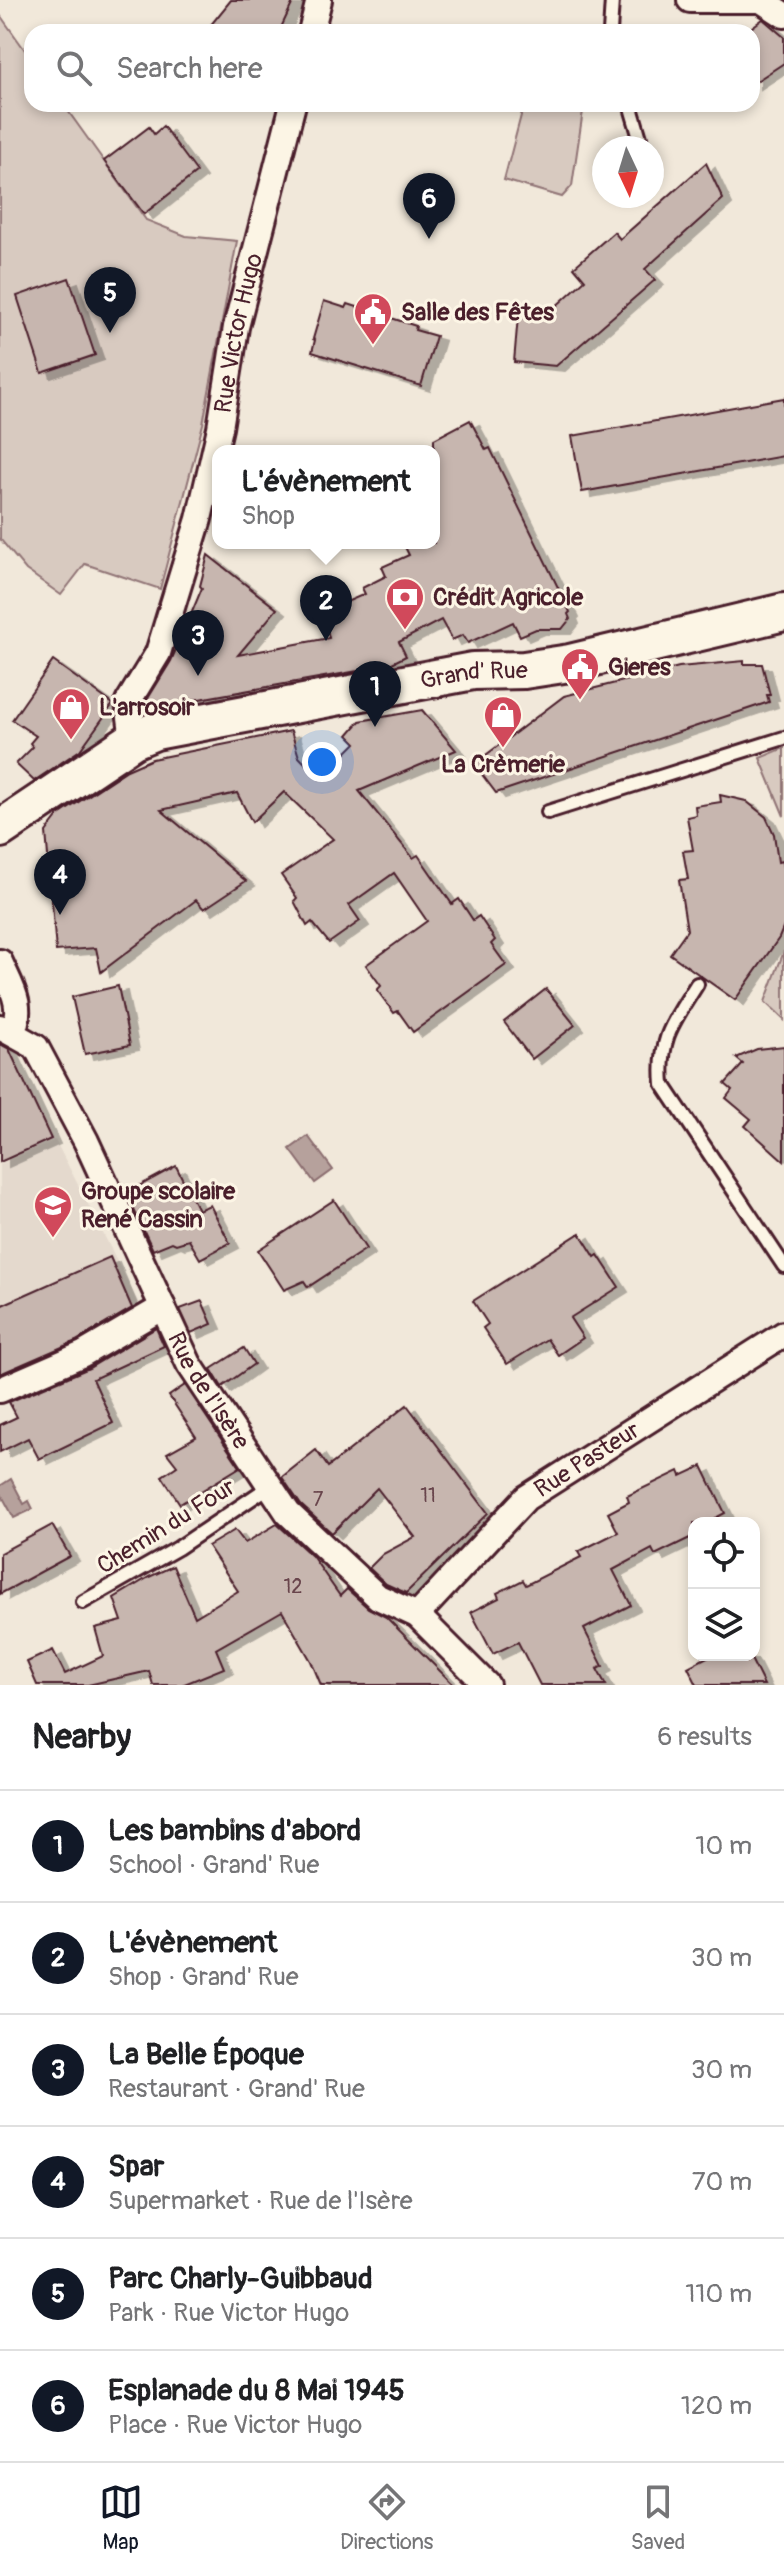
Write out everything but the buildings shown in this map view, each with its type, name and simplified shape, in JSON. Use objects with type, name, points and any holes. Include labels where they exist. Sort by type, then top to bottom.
[{"type":"main road","name":"Grand' Rue","points":[[0,829],[133,740],[155,731],[473,671],[524,670],[570,663],[780,617]]},
{"type":"street","points":[[313,24],[319,0]]},
{"type":"street","points":[[690,0],[761,0],[784,15]]},
{"type":"street","name":"Rue Victor Hugo","points":[[216,445],[236,327],[291,112]]},
{"type":"street","name":"Rue Victor Hugo","points":[[133,740],[128,702],[158,653],[199,519],[212,463]]},
{"type":"street","name":"Rue de l'Isère","points":[[0,962],[19,1011],[17,1021],[6,1030],[36,1047],[86,1141],[189,1364],[288,1513],[378,1597],[417,1615],[487,1685]]},
{"type":"street","points":[[0,1390],[83,1354],[163,1307]]},
{"type":"street","name":"Rue Pasteur","points":[[417,1615],[526,1498],[784,1334]]},
{"type":"lane","points":[[610,24],[612,0]]},
{"type":"lane","points":[[632,112],[639,136]]},
{"type":"lane","points":[[548,812],[784,738]]},
{"type":"lane","points":[[697,984],[667,1032],[661,1060],[663,1084],[784,1266]]},
{"type":"lane","name":"Chemin du Four","points":[[83,1602],[178,1548],[270,1486]]},
{"type":"shaded area","points":[[0,15],[24,49],[24,112],[69,112],[146,220],[186,236],[237,241],[203,424],[160,589],[85,564],[61,595],[26,570],[0,539]]},
{"type":"shaded area","points":[[522,112],[583,112],[572,186],[562,197],[504,180]]},
{"type":"shaded area","points":[[784,748],[784,816],[760,758]]},
{"type":"shaded area","points":[[784,951],[784,1020],[765,1002]]},
{"type":"shaded area","points":[[308,1136],[333,1170],[315,1183],[290,1149]]},
{"type":"shaded area","name":"Groupe scolaire René Cassin","points":[[55,1140],[144,1313],[0,1381],[0,1164]]},
{"type":"shaded area","points":[[11,1479],[24,1504],[29,1501],[33,1509],[14,1518],[0,1492],[0,1486]]},
{"type":"place","name":"Esplanade du 8 Mai 1945","points":[[429,239]]},
{"type":"place","name":"Parc Charly-Guibbaud","points":[[110,333]]},
{"type":"place","name":"Salle des Fêtes","points":[[373,346]]},
{"type":"place","name":"Crédit Agricole","points":[[405,631]]},
{"type":"place","name":"L'évènement","points":[[326,641]]},
{"type":"place","name":"La Belle Époque","points":[[198,676]]},
{"type":"place","name":"Gieres","points":[[580,701]]},
{"type":"place","name":"Les bambins d'abord","points":[[375,727]]},
{"type":"place","name":"L'arrosoir","points":[[71,741]]},
{"type":"place","name":"La Crèmerie","points":[[503,749]]},
{"type":"place","name":"Spar","points":[[60,915]]},
{"type":"place","name":"Groupe scolaire René Cassin","points":[[53,1239]]}]
